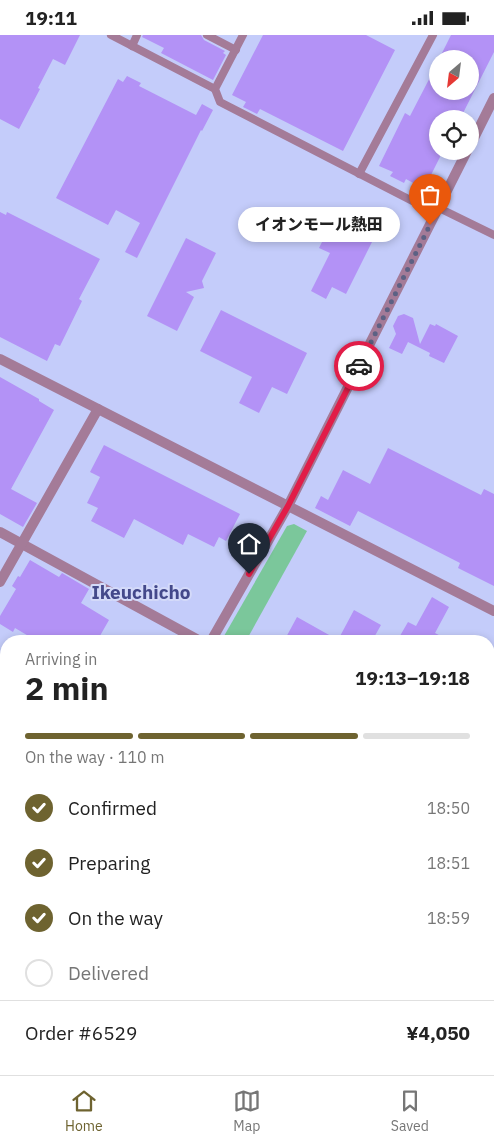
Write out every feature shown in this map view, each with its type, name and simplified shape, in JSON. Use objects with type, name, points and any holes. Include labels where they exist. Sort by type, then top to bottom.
[{"type":"street","points":[[479,128],[494,99]]},
{"type":"street","points":[[214,635],[288,506],[463,160]]},
{"type":"street","points":[[0,359],[494,611]]},
{"type":"street","points":[[0,582],[98,409]]},
{"type":"street","points":[[0,532],[189,635]]},
{"type":"lane","points":[[110,35],[216,89]]},
{"type":"lane","points":[[132,46],[137,35]]},
{"type":"lane","points":[[207,35],[236,50]]},
{"type":"lane","points":[[243,35],[216,89],[220,102],[424,207]]},
{"type":"lane","points":[[360,174],[433,35]]},
{"type":"lane","points":[[439,208],[494,235]]},
{"type":"green space","points":[[294,524],[307,531],[249,635],[225,635],[287,526]]},
{"type":"building","points":[[0,35],[80,35],[65,65],[53,59],[19,129],[0,119]]},
{"type":"building","points":[[143,35],[201,35],[204,40],[225,51],[223,53],[226,55],[213,80],[161,53],[164,48],[142,37]]},
{"type":"building","points":[[263,35],[366,35],[395,50],[343,151],[260,109],[257,114],[243,107],[246,102],[232,95]]},
{"type":"building","points":[[451,35],[494,35],[494,52],[479,82],[479,50],[444,50]]},
{"type":"building","points":[[127,76],[141,83],[139,86],[196,115],[202,104],[213,110],[201,130],[137,258],[125,252],[140,223],[116,210],[108,225],[56,198],[118,79],[123,82]]},
{"type":"building","points":[[429,79],[429,100],[470,100],[465,110],[429,110],[429,160],[438,160],[424,189],[406,179],[404,183],[390,176],[393,172],[379,166],[405,113],[410,116]]},
{"type":"building","points":[[0,212],[6,215],[7,212],[100,259],[79,299],[82,301],[60,346],[55,344],[47,361],[0,337]]},
{"type":"building","points":[[336,214],[352,223],[355,216],[379,228],[346,294],[332,287],[326,299],[311,291],[330,253],[319,248]]},
{"type":"building","points":[[186,238],[216,253],[202,281],[204,288],[186,292],[194,297],[177,331],[147,316]]},
{"type":"building","points":[[221,310],[307,353],[287,394],[272,387],[259,413],[239,403],[252,377],[200,351]]},
{"type":"building","points":[[404,314],[413,318],[420,344],[430,324],[435,326],[436,324],[458,336],[444,363],[429,356],[430,353],[408,342],[402,354],[389,348],[396,334],[393,326],[398,316]]},
{"type":"building","points":[[0,377],[39,399],[39,401],[54,410],[11,489],[37,503],[23,527],[0,514]]},
{"type":"building","points":[[104,445],[240,514],[226,541],[219,537],[214,547],[188,534],[183,545],[134,519],[124,538],[91,521],[98,508],[87,503],[100,477],[90,472]]},
{"type":"building","points":[[388,448],[481,495],[484,489],[494,494],[494,586],[458,568],[460,563],[358,511],[350,526],[315,508],[321,496],[328,500],[343,470],[370,484]]},
{"type":"building","points":[[30,560],[59,577],[62,573],[89,589],[81,603],[109,620],[100,635],[27,635],[15,628],[13,632],[0,624],[0,616],[16,589],[12,586],[18,576],[20,577]]},
{"type":"building","points":[[432,597],[449,607],[435,633],[439,635],[400,635],[408,622],[416,626]]},
{"type":"building","points":[[354,610],[381,625],[375,635],[341,635]]},
{"type":"building","points":[[297,617],[329,635],[287,635]]},
{"type":"way so far","points":[[359,366],[430,225]]},
{"type":"place","name":"イオンモール熱田","points":[[430,225]]},
{"type":"district","name":"Ikeuchicho","points":[[141,592]]},
{"type":"route","points":[[249,574],[288,506],[359,366]]}]
